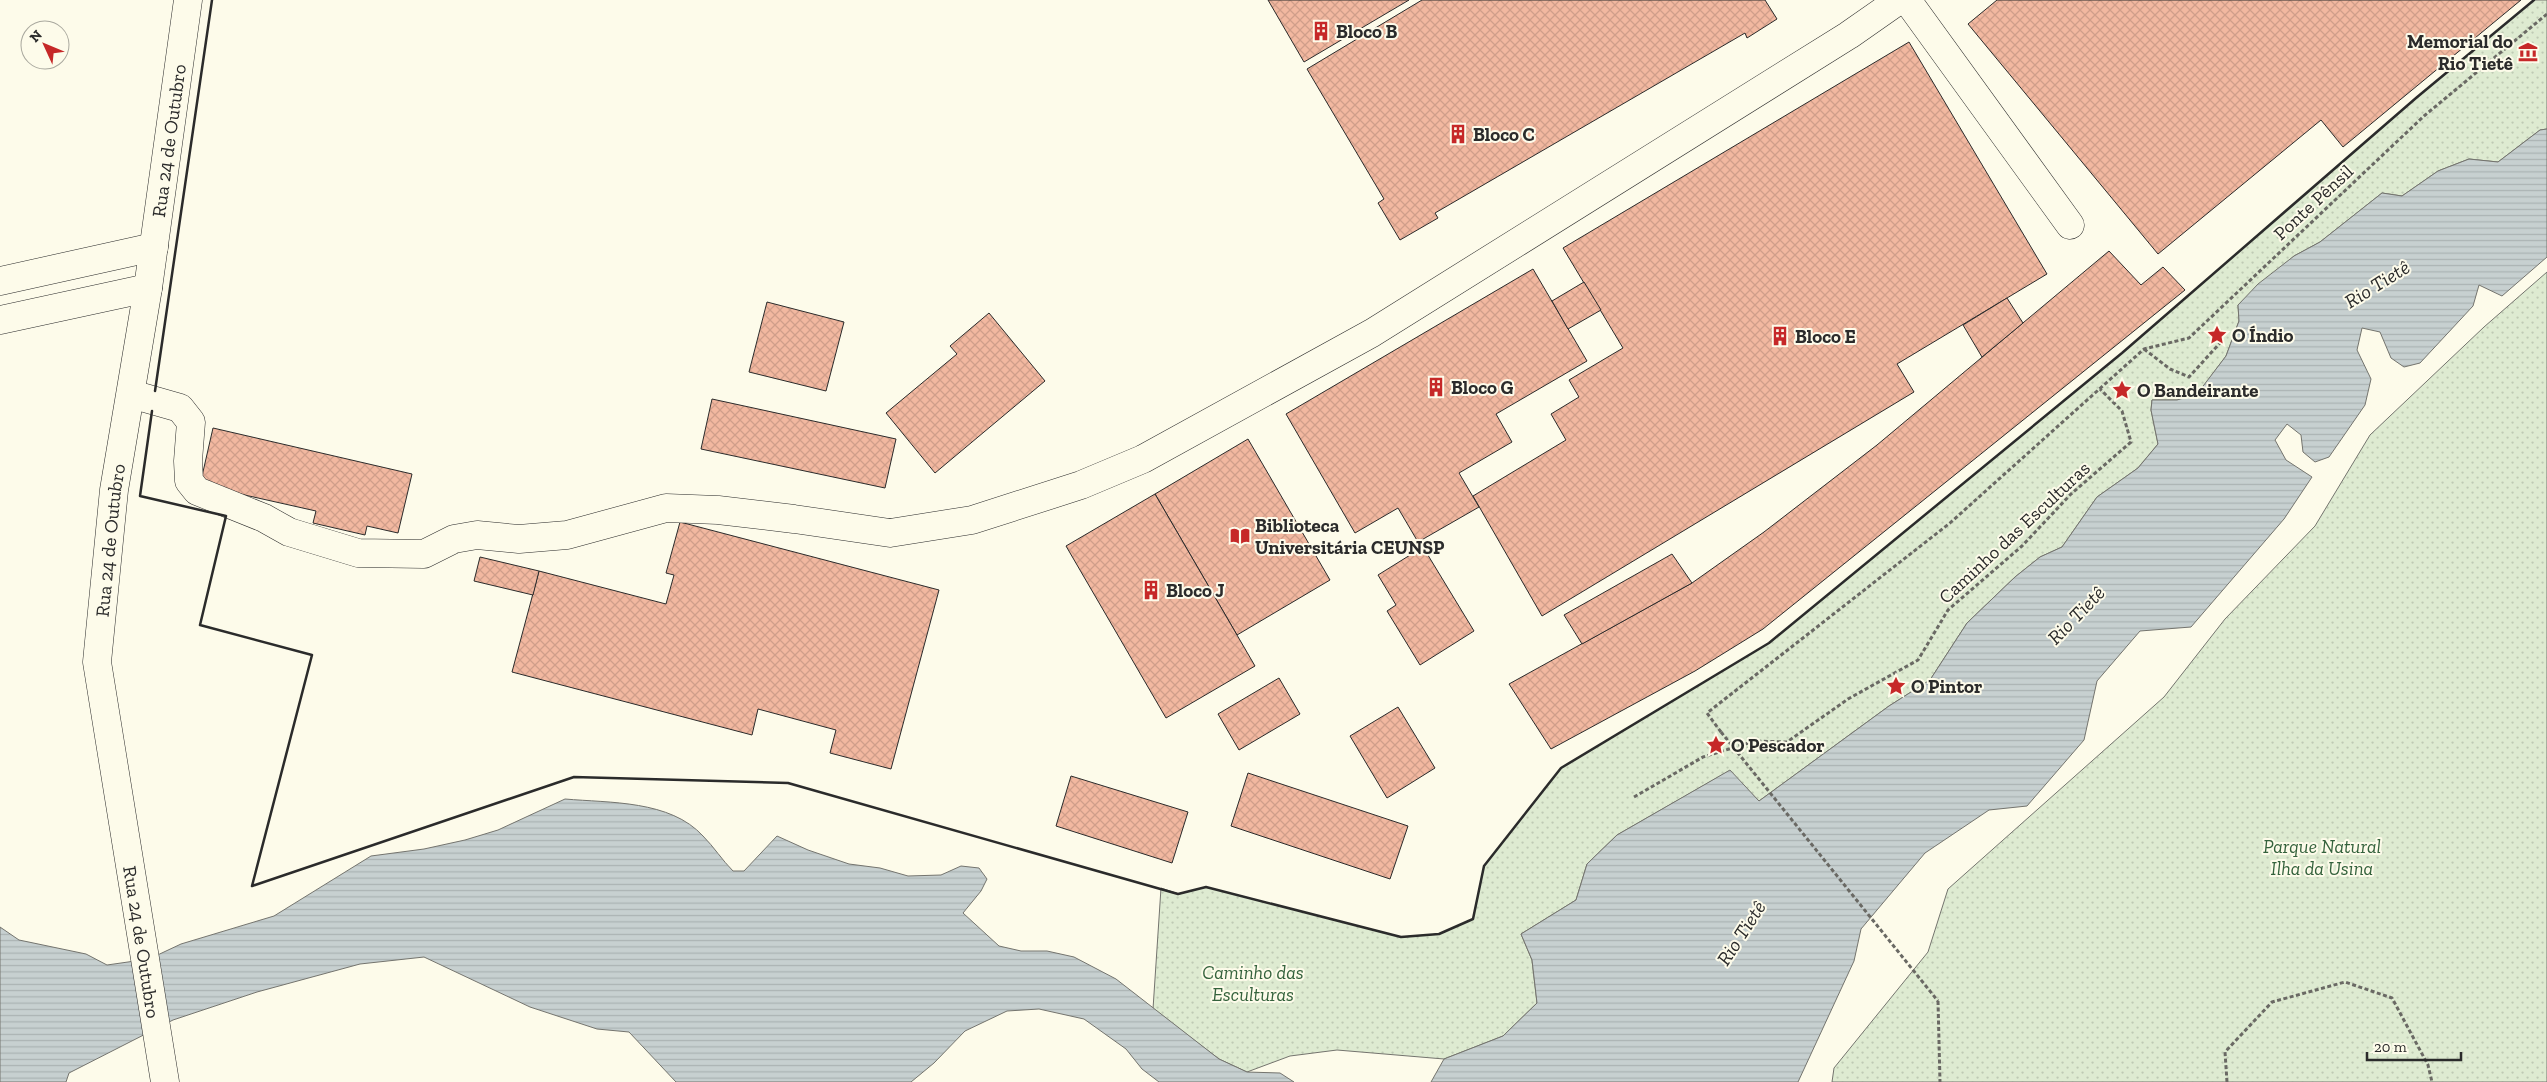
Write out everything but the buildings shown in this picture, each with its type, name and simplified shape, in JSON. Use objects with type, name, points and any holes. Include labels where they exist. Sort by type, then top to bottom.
[{"type":"street","name":"Rua 24 de Outubro","points":[[163,1072],[97,662],[114,490],[148,288],[188,0]]},
{"type":"street","points":[[131,394],[180,408],[191,422],[188,461],[189,481],[197,491],[264,518],[289,532],[358,553],[424,554],[454,539],[477,535],[519,539],[567,535],[666,508],[784,518],[890,533],[972,520],[1081,485],[1144,459],[1372,333],[1849,35],[1899,0]]},
{"type":"street","points":[[1907,0],[2070,225]]},
{"type":"street","points":[[0,281],[154,247]]},
{"type":"street","points":[[0,320],[148,288]]},
{"type":"path","name":"Ponte Pênsil","points":[[2144,349],[2189,338],[2424,116],[2547,14]]},
{"type":"path","points":[[1940,1082],[1938,1001],[1707,713],[1950,523],[2144,349],[2170,369],[2189,377],[2220,343]]},
{"type":"path","name":"Caminho das Esculturas","points":[[1634,797],[1703,757],[1755,741],[1788,742],[1848,699],[1918,660],[1948,610],[2022,546],[2071,494],[2131,442],[2122,411],[2100,388]]},
{"type":"path","points":[[2227,1082],[2225,1052],[2272,1002],[2345,982],[2392,998],[2428,1065],[2432,1082]]},
{"type":"green space","name":"Caminho das Esculturas","points":[[2534,0],[2547,0],[2547,129],[2540,130],[2498,162],[2469,159],[2438,171],[2402,196],[2382,193],[2320,242],[2294,256],[2238,305],[2239,321],[2226,356],[2197,395],[2177,400],[2152,400],[2151,410],[2158,444],[2138,468],[2097,497],[2062,547],[2040,557],[2015,577],[1967,623],[1930,680],[1889,706],[1759,801],[1729,771],[1617,835],[1587,864],[1576,900],[1521,934],[1532,960],[1537,1003],[1503,1036],[1444,1059],[1337,1050],[1290,1056],[1247,1072],[1219,1059],[1153,1009],[1161,888],[1179,894],[1206,887],[1401,937],[1439,934],[1473,919],[1484,866],[1561,768],[1769,643],[2122,353],[2416,98]]},
{"type":"green space","name":"Parque Natural Ilha da Usina","points":[[2547,272],[2547,1082],[1832,1082],[1834,1068],[1928,952],[1948,889],[2164,697],[2225,619],[2315,526],[2370,435],[2484,327]]},
{"type":"water","name":"Rio Tietê","points":[[2547,129],[2547,257],[2502,296],[2479,285],[2473,306],[2420,363],[2404,367],[2391,358],[2380,332],[2362,328],[2357,350],[2371,379],[2365,405],[2329,457],[2315,462],[2303,452],[2301,435],[2287,424],[2275,440],[2286,460],[2312,477],[2284,519],[2191,627],[2140,631],[2097,681],[2084,740],[2027,806],[1989,810],[1925,853],[1861,929],[1854,961],[1798,1082],[1431,1082],[1444,1059],[1503,1036],[1537,1003],[1532,960],[1521,934],[1576,900],[1587,864],[1617,835],[1730,770],[1759,801],[1889,706],[1930,680],[1967,623],[2015,577],[2040,557],[2062,547],[2097,497],[2138,468],[2158,444],[2151,410],[2152,400],[2177,400],[2197,394],[2226,356],[2239,321],[2238,305],[2258,284],[2294,256],[2320,242],[2382,193],[2402,196],[2438,171],[2469,159],[2498,162],[2540,130]]},
{"type":"water","points":[[565,799],[620,803],[657,810],[674,816],[689,824],[703,836],[733,871],[744,871],[777,836],[808,850],[849,864],[880,868],[908,876],[941,875],[961,866],[979,868],[987,879],[981,891],[963,913],[999,946],[1021,951],[1047,951],[1074,957],[1116,979],[1219,1059],[1247,1072],[1280,1073],[1294,1082],[1159,1082],[1142,1069],[1126,1049],[1084,1019],[1039,1009],[1007,1011],[965,1031],[934,1063],[911,1082],[676,1082],[629,1032],[597,1029],[530,1007],[424,957],[360,964],[257,992],[173,1020],[69,1073],[66,1082],[0,1082],[0,927],[19,940],[86,954],[107,965],[149,959],[181,944],[274,916],[371,856],[424,849],[465,840],[498,830]]},
{"type":"wall","points":[[155,391],[212,0]]},
{"type":"wall","points":[[152,411],[140,496],[226,516],[200,625],[312,655],[252,886],[574,777],[788,783],[1178,894],[1206,887],[1401,937],[1439,934],[1473,919],[1484,866],[1561,768],[1769,643],[2122,353],[2416,98],[2534,0]]},
{"type":"place","name":"Bloco B","points":[[1321,31]]},
{"type":"place","name":"Memorial do Rio Tietê","points":[[2528,52]]},
{"type":"place","name":"Bloco C","points":[[1458,134]]},
{"type":"place","name":"O Índio","points":[[2217,335]]},
{"type":"place","name":"Bloco E","points":[[1780,336]]},
{"type":"place","name":"Bloco G","points":[[1436,387]]},
{"type":"place","name":"O Bandeirante","points":[[2122,390]]},
{"type":"place","name":"Biblioteca Universitária CEUNSP","points":[[1240,536]]},
{"type":"place","name":"Bloco J","points":[[1151,590]]},
{"type":"place","name":"O Pintor","points":[[1896,686]]},
{"type":"place","name":"O Pescador","points":[[1716,745]]}]
